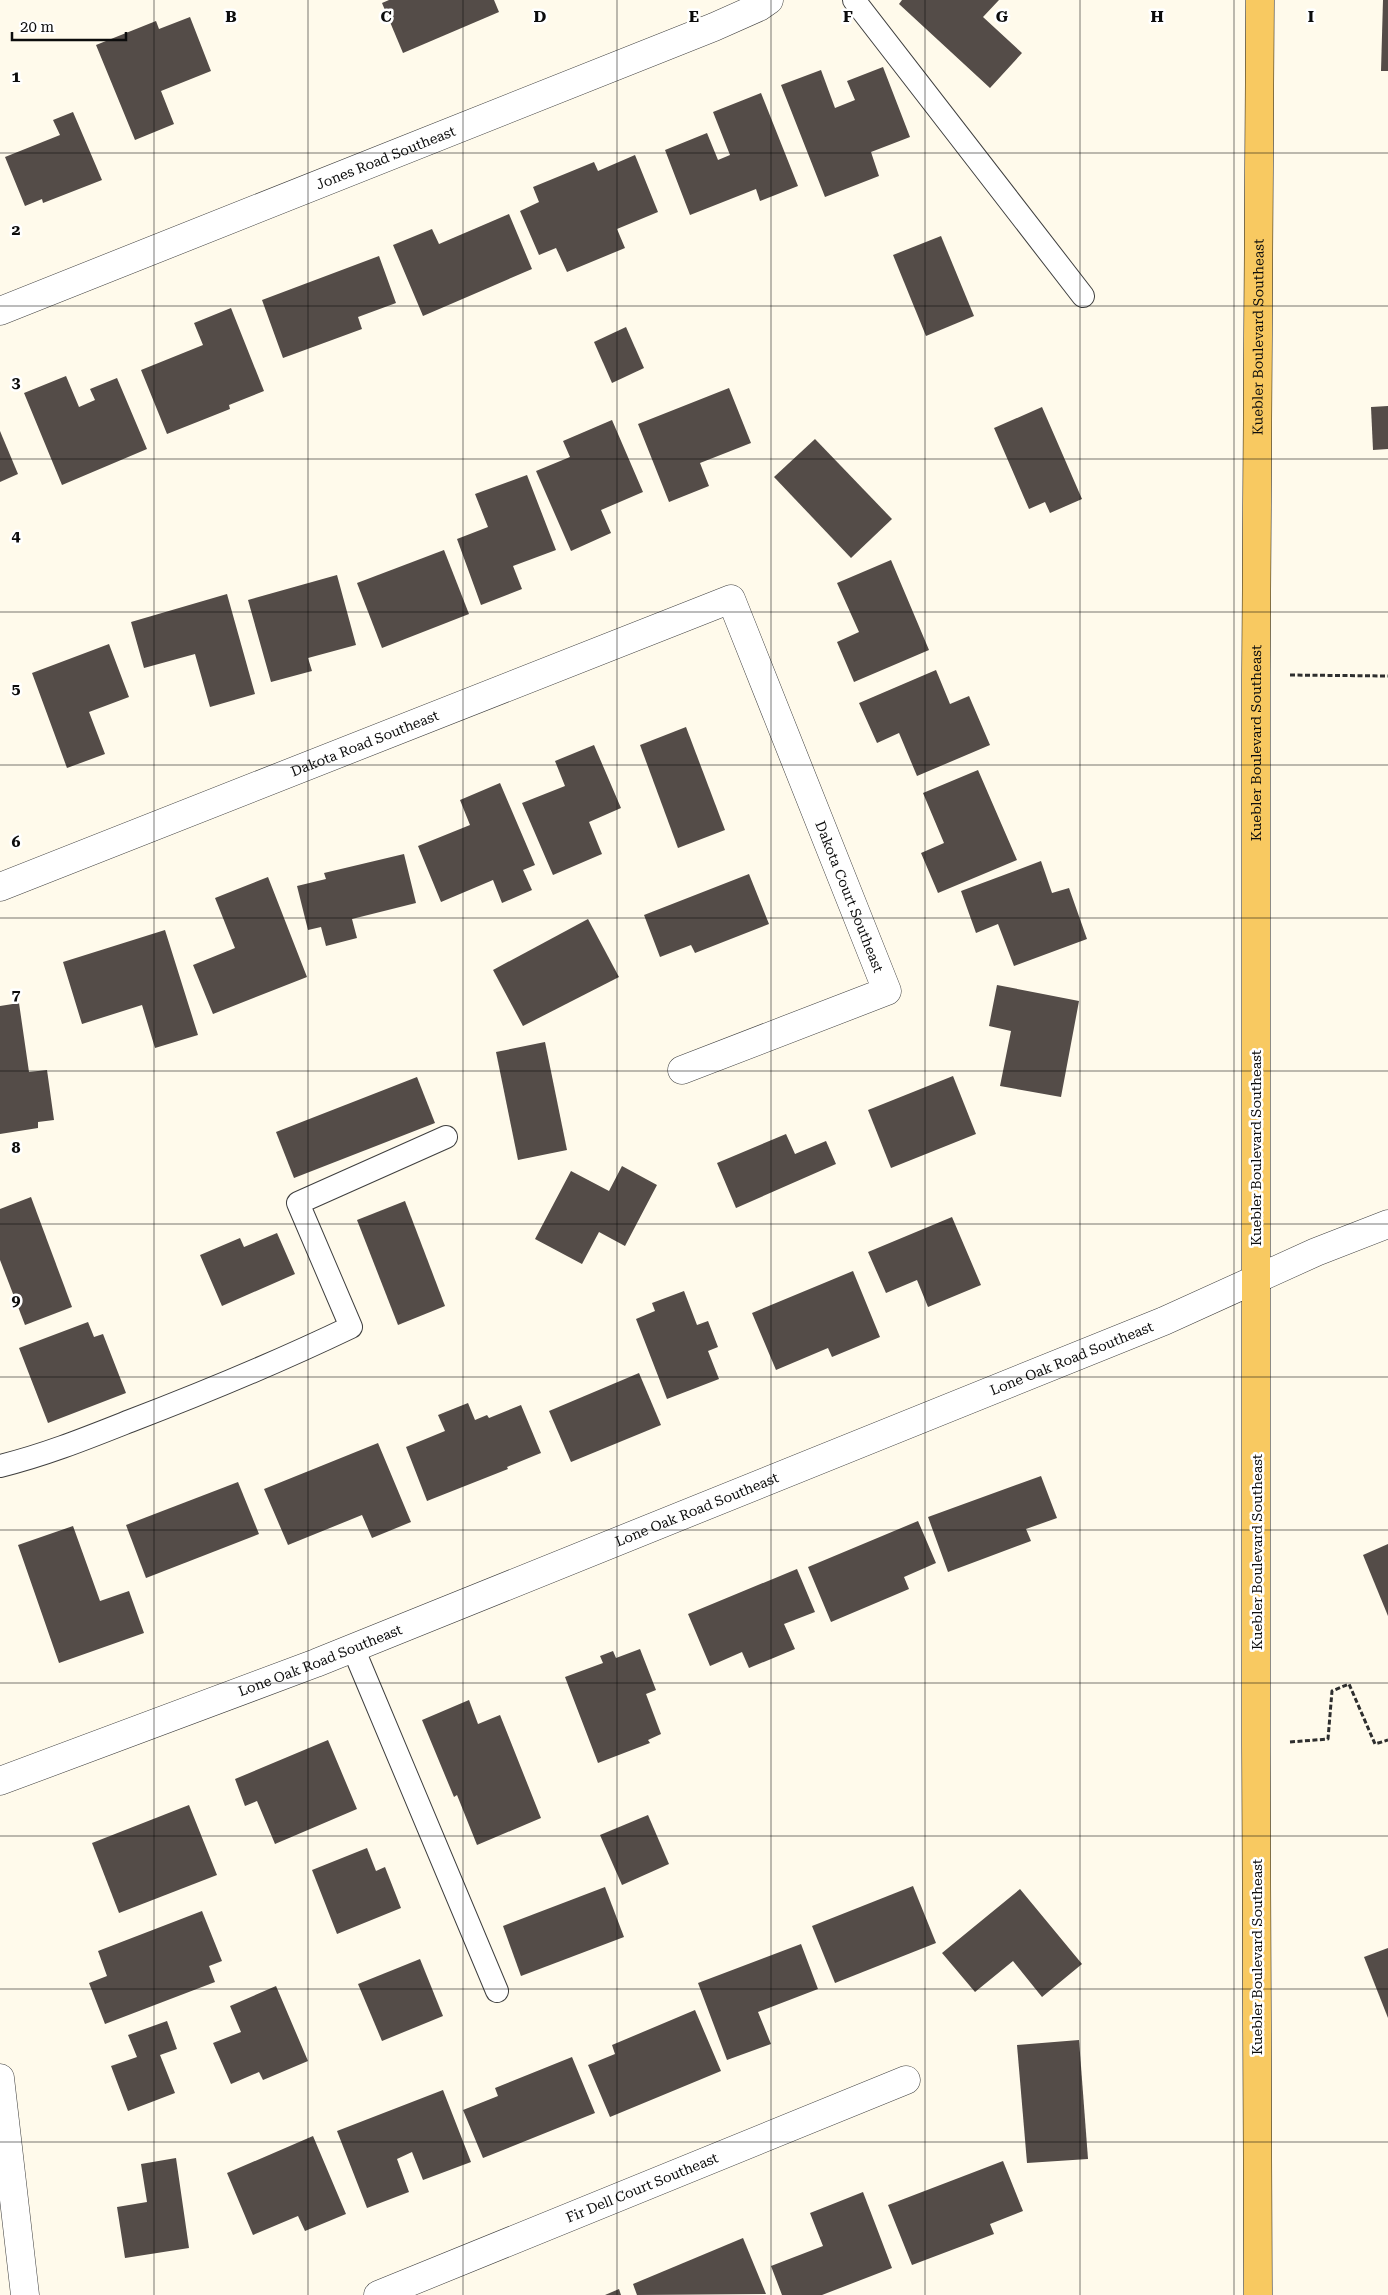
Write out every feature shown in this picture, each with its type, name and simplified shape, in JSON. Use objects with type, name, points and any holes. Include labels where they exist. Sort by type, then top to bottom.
[{"type":"main road","name":"Kuebler Boulevard Southeast","points":[[1258,2295],[1256,674],[1260,0]]},
{"type":"street","name":"Jones Road Southeast","points":[[0,311],[714,27],[759,7],[769,0]]},
{"type":"street","name":"Dakota Road Southeast","points":[[0,887],[731,599]]},
{"type":"street","name":"Dakota Court Southeast","points":[[682,1070],[886,991],[731,599]]},
{"type":"street","name":"Lone Oak Road Southeast","points":[[0,1781],[353,1648],[1164,1321],[1257,1279],[1388,1224]]},
{"type":"street","points":[[0,2078],[25,2295]]},
{"type":"street","name":"Fir Dell Court Southeast","points":[[378,2295],[906,2080]]},
{"type":"lane","points":[[854,0],[1083,296]]},
{"type":"lane","points":[[0,1466],[36,1457],[189,1399],[264,1368],[351,1326],[298,1203],[446,1137]]},
{"type":"lane","points":[[353,1648],[497,1991]]},
{"type":"path","points":[[1256,674],[1388,676]]},
{"type":"path","points":[[1256,1745],[1328,1739],[1332,1691],[1349,1684],[1375,1744],[1388,1740]]},
{"type":"building","points":[[389,0],[494,0],[499,12],[403,53],[382,3]]},
{"type":"building","points":[[902,0],[999,0],[983,17],[1022,53],[990,88],[899,4]]},
{"type":"building","points":[[1383,0],[1388,0],[1388,71],[1381,71]]},
{"type":"building","points":[[190,17],[211,71],[161,91],[174,124],[135,140],[96,45],[156,21],[159,29]]},
{"type":"building","points":[[883,67],[910,137],[871,152],[879,176],[825,197],[781,85],[821,70],[835,108],[855,100],[847,81]]},
{"type":"building","points":[[761,93],[798,186],[760,201],[756,189],[690,215],[665,150],[707,133],[718,160],[730,155],[713,112]]},
{"type":"building","points":[[73,112],[102,180],[43,203],[42,199],[25,206],[5,157],[60,135],[53,120]]},
{"type":"building","points":[[635,155],[658,212],[617,229],[625,248],[567,272],[556,248],[539,255],[520,211],[539,202],[533,187],[594,162],[598,171]]},
{"type":"building","points":[[509,214],[532,269],[423,316],[393,245],[432,229],[439,244]]},
{"type":"building","points":[[941,236],[974,316],[926,336],[893,255]]},
{"type":"building","points":[[379,256],[396,303],[358,317],[362,329],[283,358],[262,300]]},
{"type":"building","points":[[231,308],[264,391],[229,405],[230,409],[167,434],[141,370],[203,345],[194,323]]},
{"type":"building","points":[[626,327],[644,368],[612,383],[594,342]]},
{"type":"building","points":[[66,376],[79,407],[95,400],[90,389],[117,378],[147,449],[62,485],[24,393]]},
{"type":"building","points":[[729,388],[751,443],[700,463],[709,486],[669,502],[638,424]]},
{"type":"building","points":[[1388,406],[1388,449],[1373,450],[1371,407]]},
{"type":"building","points":[[1042,407],[1082,499],[1050,513],[1045,502],[1029,509],[994,428]]},
{"type":"building","points":[[612,420],[643,492],[601,510],[611,533],[571,551],[536,471],[570,457],[563,441]]},
{"type":"building","points":[[0,431],[18,474],[0,482]]},
{"type":"building","points":[[815,439],[892,519],[851,558],[774,477]]},
{"type":"building","points":[[527,475],[556,550],[513,566],[522,589],[481,605],[457,539],[488,527],[475,494]]},
{"type":"building","points":[[444,550],[469,614],[382,648],[357,583]]},
{"type":"building","points":[[891,560],[929,650],[854,682],[837,642],[859,632],[837,583]]},
{"type":"building","points":[[337,575],[356,645],[308,658],[312,671],[271,682],[248,600]]},
{"type":"building","points":[[227,594],[255,694],[210,707],[195,654],[144,668],[131,622]]},
{"type":"building","points":[[109,644],[129,697],[89,712],[105,754],[67,768],[32,673]]},
{"type":"building","points":[[936,670],[950,704],[969,696],[990,745],[917,776],[899,733],[877,743],[859,703]]},
{"type":"building","points":[[686,727],[725,830],[678,848],[640,745]]},
{"type":"building","points":[[594,745],[621,808],[589,822],[602,854],[553,875],[522,803],[565,786],[555,761]]},
{"type":"building","points":[[978,770],[1017,860],[938,893],[921,853],[944,843],[923,793]]},
{"type":"building","points":[[500,783],[535,865],[523,870],[532,890],[502,903],[493,880],[441,902],[418,846],[470,825],[460,800]]},
{"type":"building","points":[[404,854],[416,903],[352,919],[357,938],[326,946],[321,927],[308,930],[297,886],[326,879],[324,873]]},
{"type":"building","points":[[1041,861],[1052,893],[1069,888],[1087,939],[1014,966],[998,924],[976,933],[961,891]]},
{"type":"building","points":[[749,874],[769,924],[695,953],[691,945],[660,957],[644,915]]},
{"type":"building","points":[[268,877],[307,977],[213,1014],[193,965],[235,948],[215,898]]},
{"type":"building","points":[[588,919],[619,977],[523,1026],[493,970]]},
{"type":"building","points":[[165,930],[198,1035],[155,1048],[142,1005],[82,1024],[63,962]]},
{"type":"building","points":[[997,985],[1079,1001],[1061,1097],[1000,1086],[1011,1031],[989,1026]]},
{"type":"building","points":[[19,1003],[29,1072],[47,1070],[54,1120],[38,1122],[38,1128],[0,1134],[0,1006]]},
{"type":"building","points":[[545,1042],[567,1150],[518,1160],[496,1052]]},
{"type":"building","points":[[953,1076],[976,1134],[891,1168],[868,1110]]},
{"type":"building","points":[[417,1077],[435,1123],[294,1178],[276,1132]]},
{"type":"building","points":[[786,1134],[795,1154],[826,1141],[836,1164],[736,1208],[717,1163]]},
{"type":"building","points":[[622,1166],[657,1185],[625,1246],[599,1232],[582,1264],[535,1239],[571,1171],[609,1191]]},
{"type":"building","points":[[31,1197],[72,1307],[25,1325],[0,1260],[0,1209]]},
{"type":"building","points":[[405,1201],[445,1306],[398,1325],[357,1220]]},
{"type":"building","points":[[952,1217],[981,1285],[928,1307],[917,1280],[886,1293],[868,1252]]},
{"type":"building","points":[[277,1233],[295,1274],[222,1306],[200,1255],[240,1238],[244,1247]]},
{"type":"building","points":[[853,1271],[880,1337],[832,1357],[828,1348],[776,1370],[752,1313]]},
{"type":"building","points":[[684,1291],[697,1325],[708,1321],[718,1347],[708,1351],[719,1379],[667,1399],[636,1319],[655,1311],[652,1303]]},
{"type":"building","points":[[88,1322],[94,1337],[103,1334],[126,1393],[48,1423],[19,1348]]},
{"type":"building","points":[[639,1373],[661,1425],[571,1462],[549,1411]]},
{"type":"building","points":[[468,1403],[475,1420],[487,1415],[489,1418],[521,1405],[541,1453],[507,1467],[508,1469],[427,1501],[406,1447],[445,1431],[438,1415]]},
{"type":"building","points":[[378,1443],[411,1522],[372,1538],[362,1515],[288,1545],[264,1489]]},
{"type":"building","points":[[1041,1476],[1057,1518],[1026,1529],[1031,1541],[948,1572],[928,1517]]},
{"type":"building","points":[[238,1482],[259,1534],[146,1578],[126,1525]]},
{"type":"building","points":[[918,1521],[936,1563],[904,1577],[909,1589],[831,1622],[808,1567]]},
{"type":"building","points":[[73,1526],[100,1601],[129,1591],[144,1633],[59,1663],[18,1545]]},
{"type":"building","points":[[1388,1544],[1388,1616],[1363,1555]]},
{"type":"building","points":[[797,1569],[815,1612],[784,1624],[795,1649],[749,1668],[742,1652],[710,1666],[688,1614]]},
{"type":"building","points":[[640,1649],[656,1690],[646,1694],[661,1734],[648,1740],[650,1743],[598,1763],[565,1677],[603,1663],[600,1656],[613,1651],[616,1658]]},
{"type":"building","points":[[469,1700],[478,1724],[500,1715],[541,1818],[477,1845],[457,1795],[454,1797],[422,1720]]},
{"type":"building","points":[[328,1740],[357,1809],[275,1844],[257,1801],[245,1806],[235,1779]]},
{"type":"building","points":[[189,1805],[217,1875],[119,1913],[92,1843]]},
{"type":"building","points":[[648,1815],[669,1864],[622,1885],[600,1835]]},
{"type":"building","points":[[367,1848],[376,1871],[385,1867],[401,1908],[337,1934],[312,1870]]},
{"type":"building","points":[[913,1886],[936,1943],[835,1983],[812,1926]]},
{"type":"building","points":[[605,1887],[624,1937],[521,1976],[503,1926]]},
{"type":"building","points":[[1020,1889],[1082,1964],[1042,1997],[1013,1961],[975,1992],[942,1953]]},
{"type":"building","points":[[202,1911],[222,1961],[209,1966],[215,1982],[105,2024],[89,1983],[107,1976],[98,1951]]},
{"type":"building","points":[[801,1944],[818,1989],[758,2012],[771,2044],[727,2060],[698,1983]]},
{"type":"building","points":[[1388,1948],[1388,2018],[1364,1957]]},
{"type":"building","points":[[420,1959],[443,2016],[382,2041],[358,1984]]},
{"type":"building","points":[[276,1986],[308,2061],[263,2080],[259,2072],[231,2084],[213,2043],[241,2032],[230,2006]]},
{"type":"building","points":[[695,2010],[721,2071],[610,2117],[588,2065],[615,2054],[612,2045]]},
{"type":"building","points":[[167,2021],[177,2049],[160,2055],[175,2093],[128,2111],[111,2066],[137,2057],[128,2035]]},
{"type":"building","points":[[1079,2040],[1088,2159],[1027,2163],[1017,2045]]},
{"type":"building","points":[[572,2057],[595,2113],[483,2158],[463,2110],[498,2096],[495,2088]]},
{"type":"building","points":[[443,2090],[471,2162],[423,2180],[412,2152],[397,2159],[409,2192],[367,2208],[337,2131]]},
{"type":"building","points":[[313,2136],[346,2214],[305,2231],[298,2216],[253,2235],[227,2173]]},
{"type":"building","points":[[176,2158],[189,2248],[125,2258],[117,2207],[147,2202],[141,2164]]},
{"type":"building","points":[[1003,2161],[1023,2211],[990,2224],[994,2234],[912,2265],[888,2205]]},
{"type":"building","points":[[863,2192],[892,2268],[822,2295],[782,2295],[771,2266],[823,2246],[810,2213]]},
{"type":"building","points":[[743,2238],[766,2294],[637,2295],[633,2284]]},
{"type":"building","points":[[619,2289],[621,2295],[605,2295]]}]
